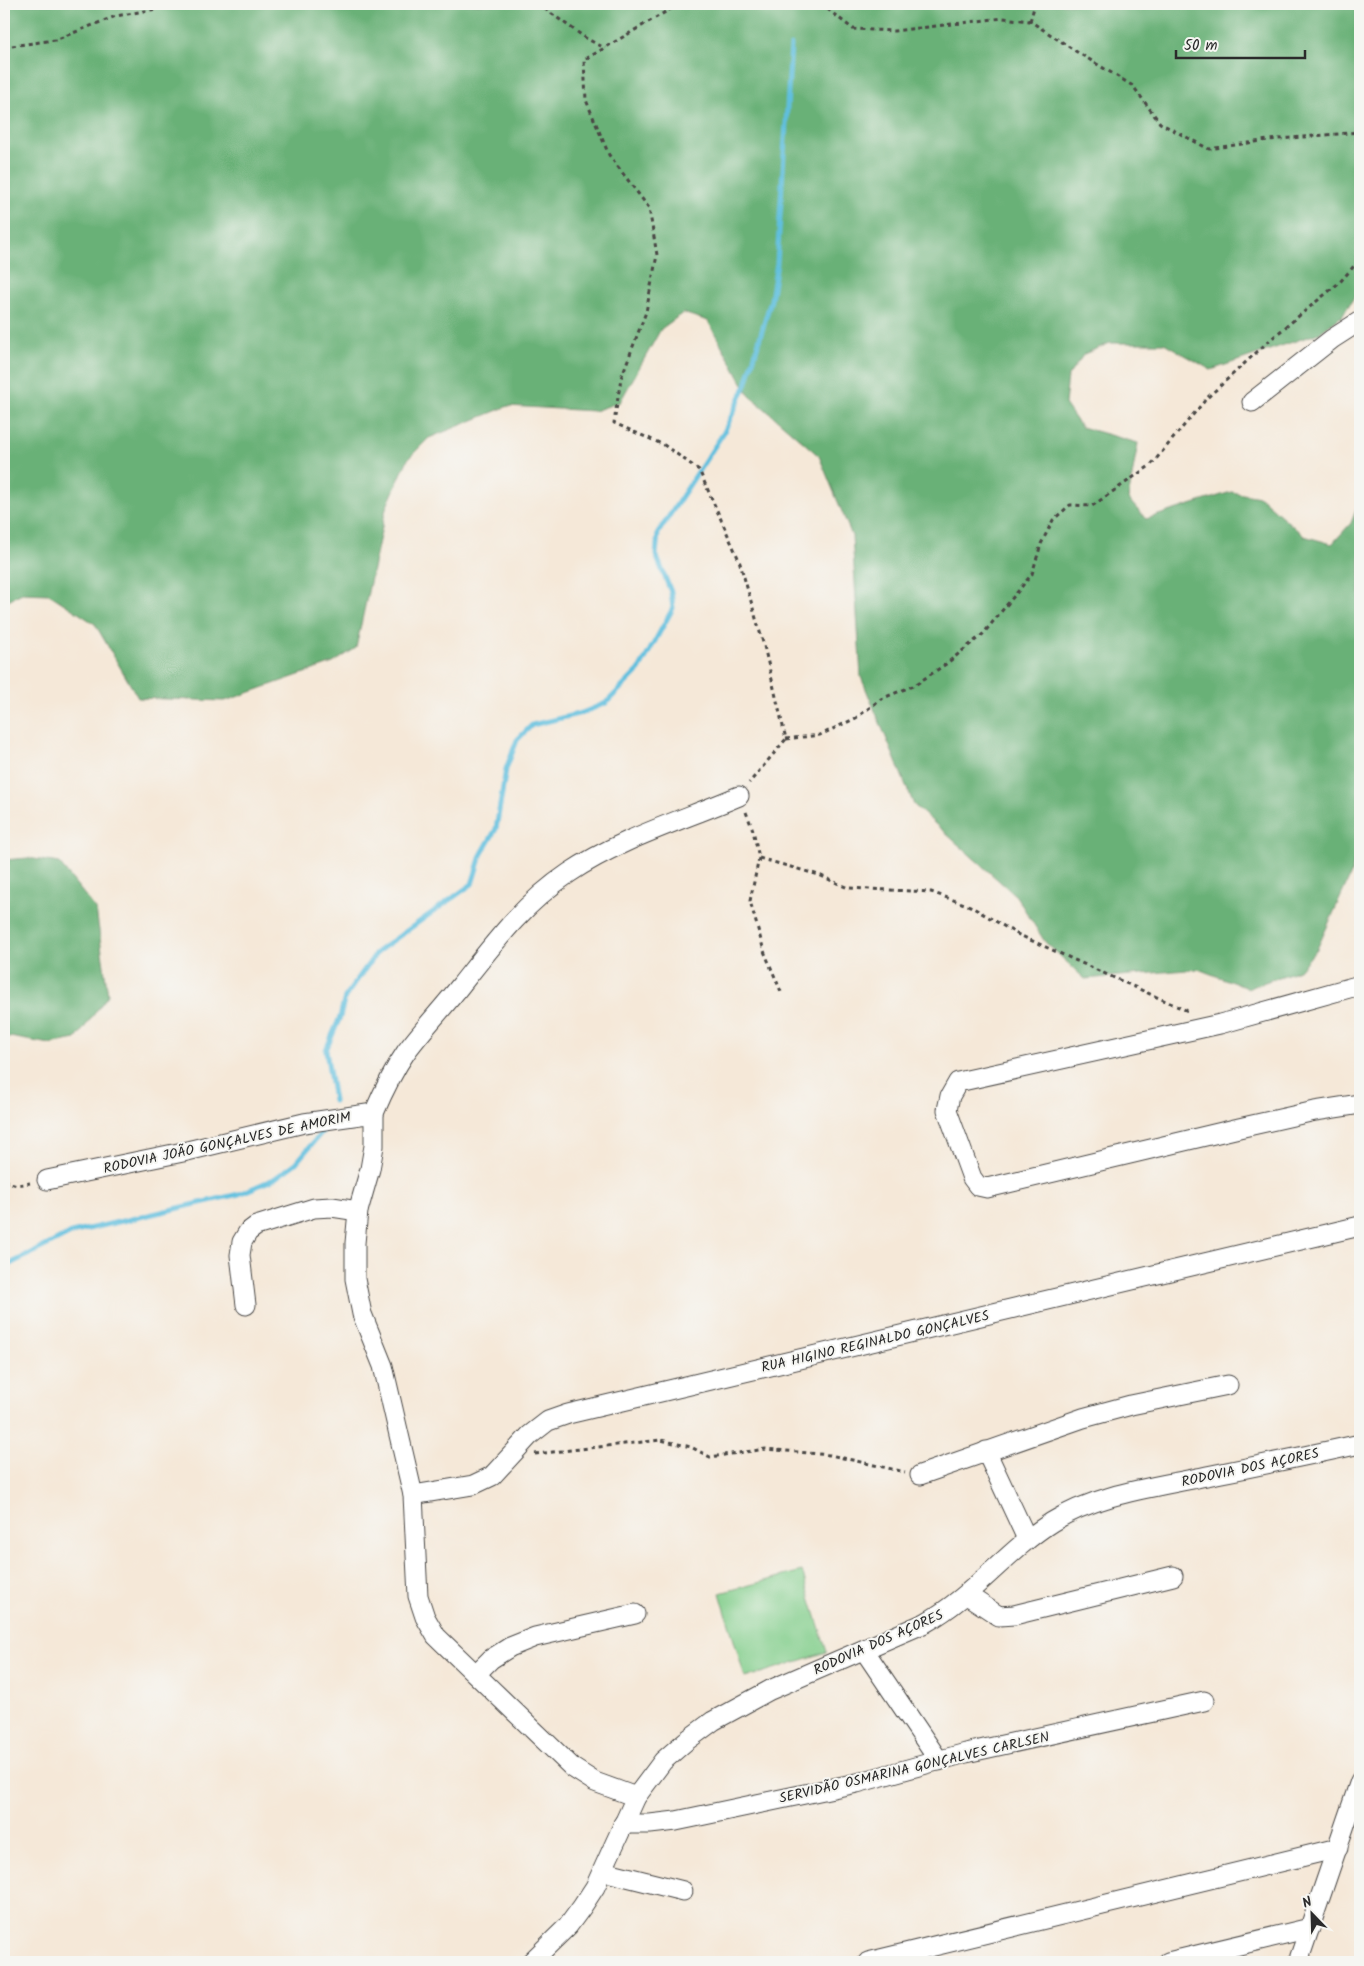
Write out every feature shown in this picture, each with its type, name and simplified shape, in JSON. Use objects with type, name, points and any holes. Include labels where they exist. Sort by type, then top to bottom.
[{"type":"street","points":[[1252,402],[1332,339],[1360,321]]},
{"type":"street","points":[[636,1797],[595,1782],[573,1768],[436,1636],[425,1617],[418,1596],[413,1496],[384,1366],[362,1314],[356,1279],[355,1243],[358,1211],[370,1169],[374,1146],[374,1113],[388,1081],[407,1052],[511,922],[537,896],[570,872],[610,850],[739,796]]},
{"type":"street","points":[[1360,986],[1220,1024],[958,1082],[950,1096],[947,1110],[972,1178],[978,1186],[988,1188],[1296,1115],[1360,1104]]},
{"type":"street","name":"RODOVIA JOÃO GONÇALVES DE AMORIM","points":[[48,1180],[183,1152],[304,1123],[374,1113]]},
{"type":"street","points":[[246,1305],[240,1255],[242,1242],[248,1232],[256,1226],[314,1208],[332,1207],[358,1211]]},
{"type":"street","name":"RUA HIGINO REGINALDO GONÇALVES","points":[[413,1496],[473,1486],[492,1476],[530,1435],[548,1421],[568,1414],[1360,1226]]},
{"type":"street","points":[[920,1475],[1083,1418],[1131,1405],[1228,1385]]},
{"type":"street","name":"RODOVIA DOS AÇORES","points":[[531,1962],[578,1914],[603,1871],[636,1797],[663,1761],[713,1721],[770,1690],[925,1623],[946,1611],[967,1595],[1027,1539],[1053,1521],[1077,1509],[1104,1499],[1135,1491],[1360,1444]]},
{"type":"street","points":[[986,1451],[1027,1539]]},
{"type":"street","points":[[967,1595],[999,1616],[1014,1615],[1173,1576]]},
{"type":"street","points":[[476,1674],[491,1659],[510,1647],[535,1637],[635,1614]]},
{"type":"street","points":[[864,1650],[939,1761]]},
{"type":"street","name":"SERVIDÃO OSMARINA GONÇALVES CARLSEN","points":[[623,1824],[650,1824],[684,1819],[857,1783],[966,1754],[1204,1701]]},
{"type":"street","points":[[1298,1962],[1360,1781]]},
{"type":"street","points":[[868,1962],[1338,1848]]},
{"type":"street","points":[[603,1871],[683,1891]]},
{"type":"street","points":[[1168,1962],[1310,1928]]},
{"type":"path","points":[[4,47],[55,40],[116,16],[185,4]]},
{"type":"path","points":[[538,4],[605,48]]},
{"type":"path","points":[[679,4],[584,60],[586,100],[609,155],[649,208],[657,255],[646,312],[621,378],[614,423],[664,445],[699,470],[740,560],[764,646],[786,739]]},
{"type":"path","points":[[821,4],[853,29],[894,31],[1003,18],[1030,21],[1133,86],[1160,123],[1209,149],[1268,140],[1360,132]]},
{"type":"path","points":[[1030,21],[1035,4]]},
{"type":"path","points":[[782,994],[764,951],[750,901],[760,858],[753,830],[739,796],[786,739],[820,735],[856,718],[881,699],[915,685],[946,664],[983,634],[1032,574],[1041,544],[1053,520],[1070,506],[1092,506],[1151,466],[1207,398],[1271,339],[1340,282],[1360,259]]},
{"type":"path","points":[[760,858],[819,875],[848,888],[931,892],[970,906],[1017,934],[1155,998],[1220,1024]]},
{"type":"path","points":[[4,1181],[17,1185],[48,1180]]},
{"type":"path","points":[[509,1457],[661,1440],[691,1447],[710,1456],[766,1449],[830,1455],[920,1475]]},
{"type":"green space","points":[[4,4],[1360,4],[1360,288],[1342,316],[1319,333],[1211,370],[1164,343],[1110,343],[1084,354],[1068,376],[1065,404],[1081,427],[1138,443],[1128,499],[1146,519],[1231,492],[1260,497],[1304,536],[1332,544],[1351,523],[1360,500],[1360,830],[1352,872],[1317,949],[1299,970],[1248,988],[1198,969],[1085,979],[1045,942],[1016,896],[914,805],[861,677],[852,536],[819,456],[749,395],[708,321],[683,313],[661,329],[620,402],[594,411],[508,406],[429,438],[408,459],[386,508],[356,648],[333,663],[225,701],[138,698],[95,624],[49,594],[22,593],[4,602]]},
{"type":"green space","points":[[28,858],[59,863],[96,909],[108,995],[76,1039],[50,1044],[4,1036],[4,860]]},
{"type":"green space","points":[[802,1571],[827,1652],[745,1678],[720,1593]]},
{"type":"waterway","points":[[334,1101],[326,1050],[340,1017],[345,997],[377,952],[472,884],[481,855],[496,829],[506,769],[517,740],[532,725],[582,713],[606,703],[639,670],[673,608],[671,592],[656,555],[658,533],[724,432],[746,385],[771,300],[777,263],[791,45]]},
{"type":"waterway","points":[[4,1267],[71,1233],[239,1194],[274,1179],[296,1163],[327,1126]]}]
